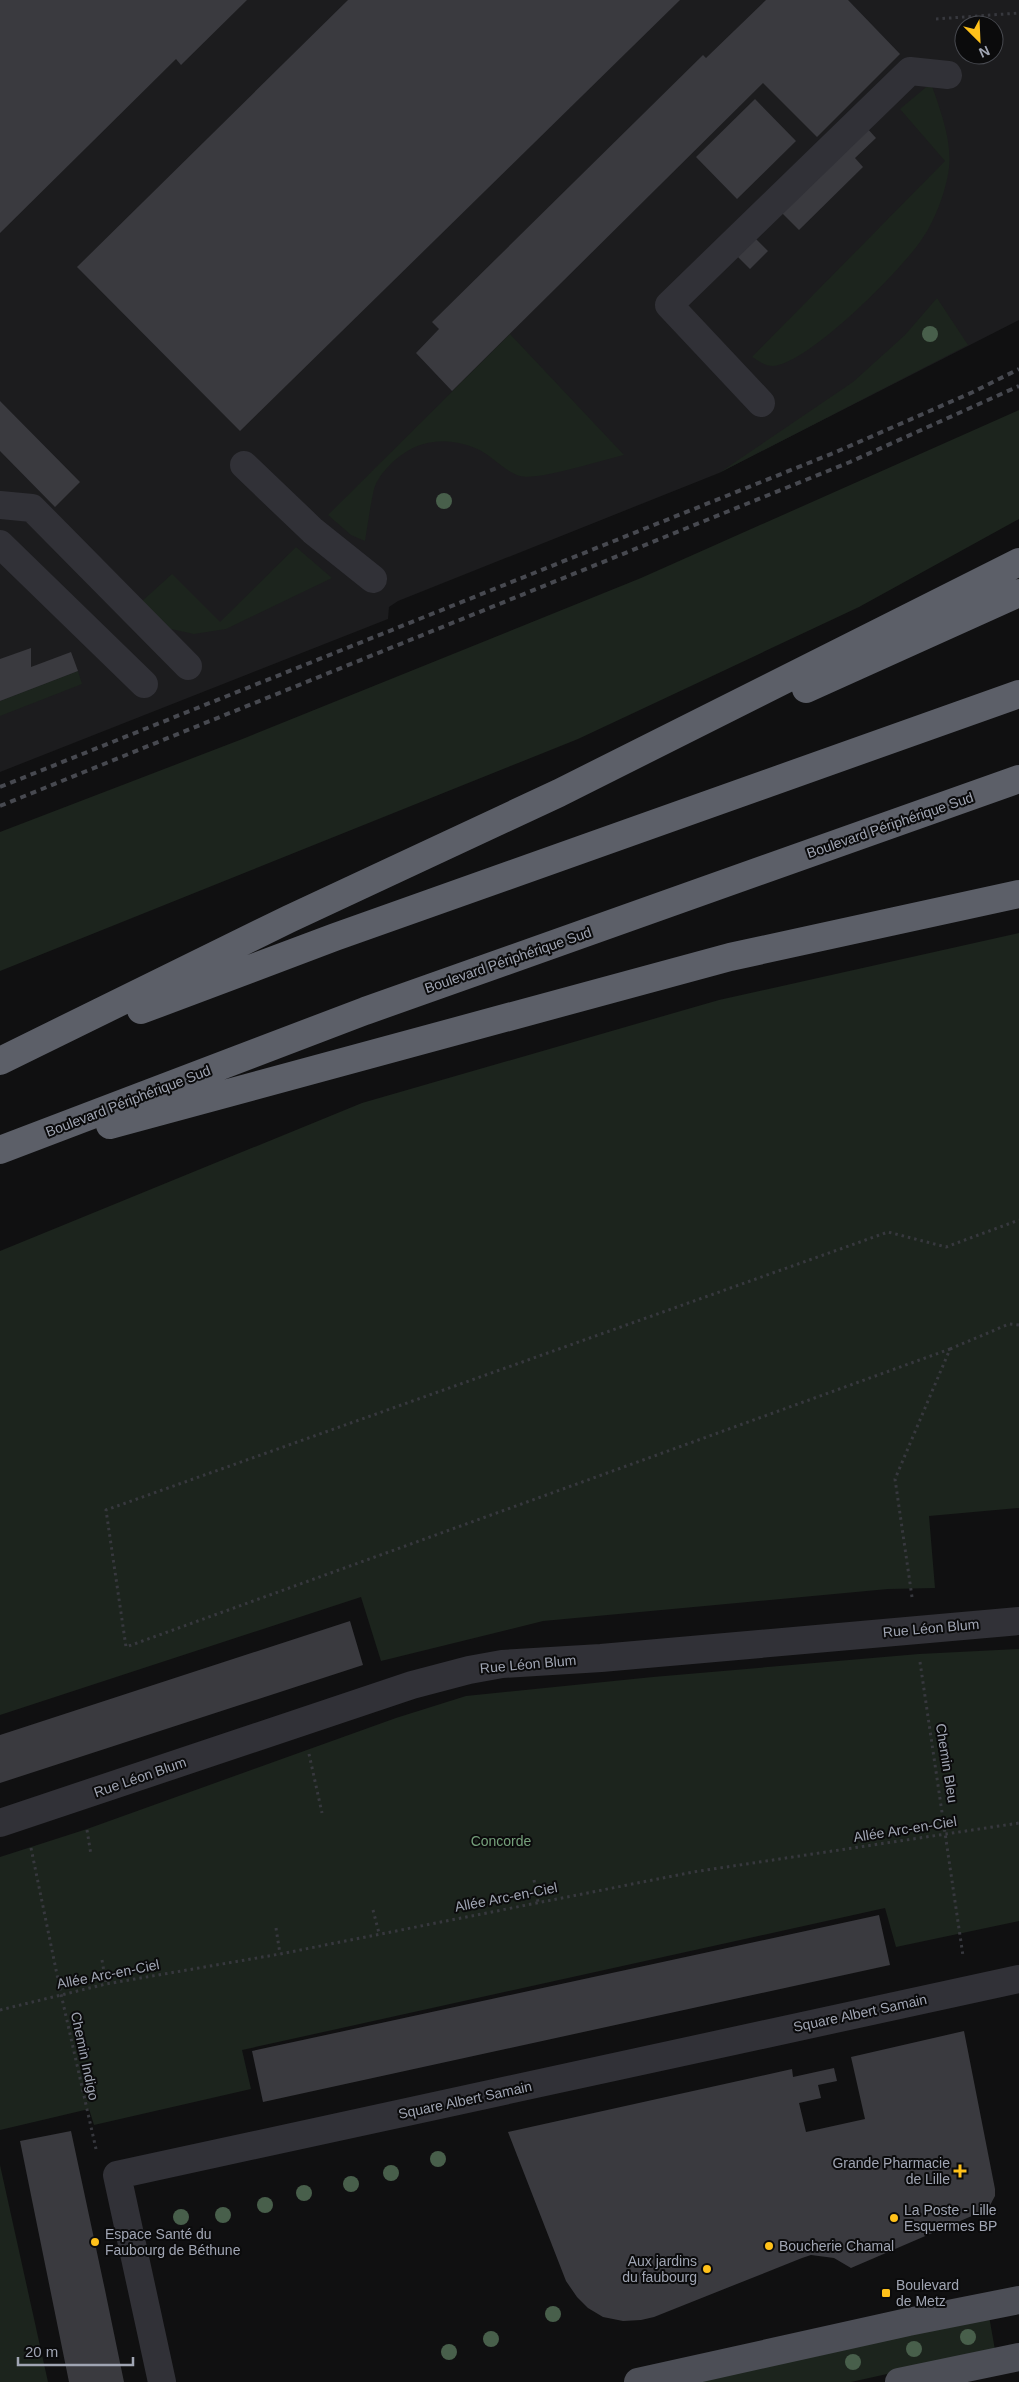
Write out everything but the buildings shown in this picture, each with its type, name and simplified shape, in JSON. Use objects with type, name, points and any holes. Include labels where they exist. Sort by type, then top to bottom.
[{"type":"highway","points":[[0,1062],[289,919],[558,793],[1019,562]]},
{"type":"highway","points":[[558,793],[830,678],[935,629],[1019,593]]},
{"type":"highway","points":[[0,1062],[335,937],[1019,694]]},
{"type":"highway","name":"Boulevard Périphérique Sud","points":[[0,1150],[365,1011],[1019,779]]},
{"type":"highway","points":[[0,1155],[730,957],[1019,894]]},
{"type":"main road","points":[[638,2382],[1019,2300]]},
{"type":"main road","points":[[898,2382],[1019,2357]]},
{"type":"street","points":[[762,403],[669,305],[910,71],[948,75]]},
{"type":"street","points":[[244,465],[313,531],[373,579]]},
{"type":"street","points":[[0,504],[32,508],[188,666]]},
{"type":"street","points":[[0,544],[144,684]]},
{"type":"street","points":[[1019,1621],[1019,1632]]},
{"type":"street","name":"Rue Léon Blum","points":[[12,1819],[412,1686],[469,1670],[502,1664],[601,1658],[1019,1621]]},
{"type":"street","name":"Square Albert Samain","points":[[117,2175],[1019,1979]]},
{"type":"street","points":[[117,2175],[162,2382]]},
{"type":"path","points":[[936,19],[1019,13]]},
{"type":"path","points":[[1019,1220],[946,1247],[888,1232],[106,1510],[126,1647],[950,1349],[1010,1324],[1019,1325]]},
{"type":"path","name":"Chemin Bleu","points":[[950,1349],[894,1479],[968,1990]]},
{"type":"path","points":[[303,1722],[322,1813]]},
{"type":"path","name":"Chemin Indigo","points":[[12,1819],[61,1994],[98,2156],[117,2175]]},
{"type":"path","name":"Allée Arc-en-Ciel","points":[[0,2010],[106,1984],[280,1954],[692,1872],[1019,1823]]},
{"type":"path","points":[[534,1880],[538,1902]]},
{"type":"path","points":[[373,1910],[378,1933]]},
{"type":"path","points":[[276,1928],[280,1954]]},
{"type":"path","points":[[102,1960],[106,1984]]},
{"type":"shaded area","points":[[0,0],[1019,0],[1019,320],[719,473],[398,601],[389,607],[388,619],[0,772]]},
{"type":"green space","points":[[931,83],[947,135],[949,168],[935,217],[920,242],[873,294],[829,334],[808,350],[789,361],[773,366],[752,357],[945,161],[900,109]]},
{"type":"green space","points":[[937,298],[968,345],[719,473],[853,382],[905,335]]},
{"type":"green space","points":[[510,334],[624,455],[555,473],[529,477],[514,473],[475,448],[451,442],[428,443],[407,451],[397,458],[380,477],[374,489],[365,541],[351,535],[328,515]]},
{"type":"green space","points":[[1019,410],[1019,519],[859,607],[578,739],[0,971],[0,832],[245,738],[641,578]]},
{"type":"green space","points":[[296,547],[332,578],[226,629],[194,634],[171,629],[140,603],[172,574],[220,622]]},
{"type":"green space","points":[[78,671],[82,684],[0,716],[0,701]]},
{"type":"green space","points":[[1019,933],[1019,1508],[929,1516],[935,1588],[888,1589],[543,1621],[381,1661],[361,1597],[0,1715],[0,1251],[362,1103],[719,1000]]},
{"type":"green space","name":"Concorde","points":[[1019,1649],[1019,1921],[896,1947],[885,1908],[242,2050],[251,2089],[94,2125],[89,2109],[0,2130],[0,1857],[87,1829],[396,1718],[466,1696],[653,1677],[919,1654]]},
{"type":"green space","points":[[0,2165],[48,2382],[0,2382]]},
{"type":"green space","points":[[989,2316],[995,2350],[851,2382],[686,2382]]},
{"type":"railway","points":[[0,787],[836,452],[973,392],[1019,369]]},
{"type":"railway","points":[[0,806],[850,462],[1019,386]]},
{"type":"place","name":"Grande Pharmacie de Lille","points":[[960,2171]]},
{"type":"place","name":"La Poste - Lille Esquermes BP","points":[[894,2218]]},
{"type":"place","name":"Espace Santé du Faubourg de Béthune","points":[[95,2242]]},
{"type":"place","name":"Boucherie Chamal","points":[[769,2246]]},
{"type":"place","name":"Aux jardins du faubourg","points":[[707,2269]]},
{"type":"place","name":"Boulevard de Metz","points":[[886,2293]]}]
